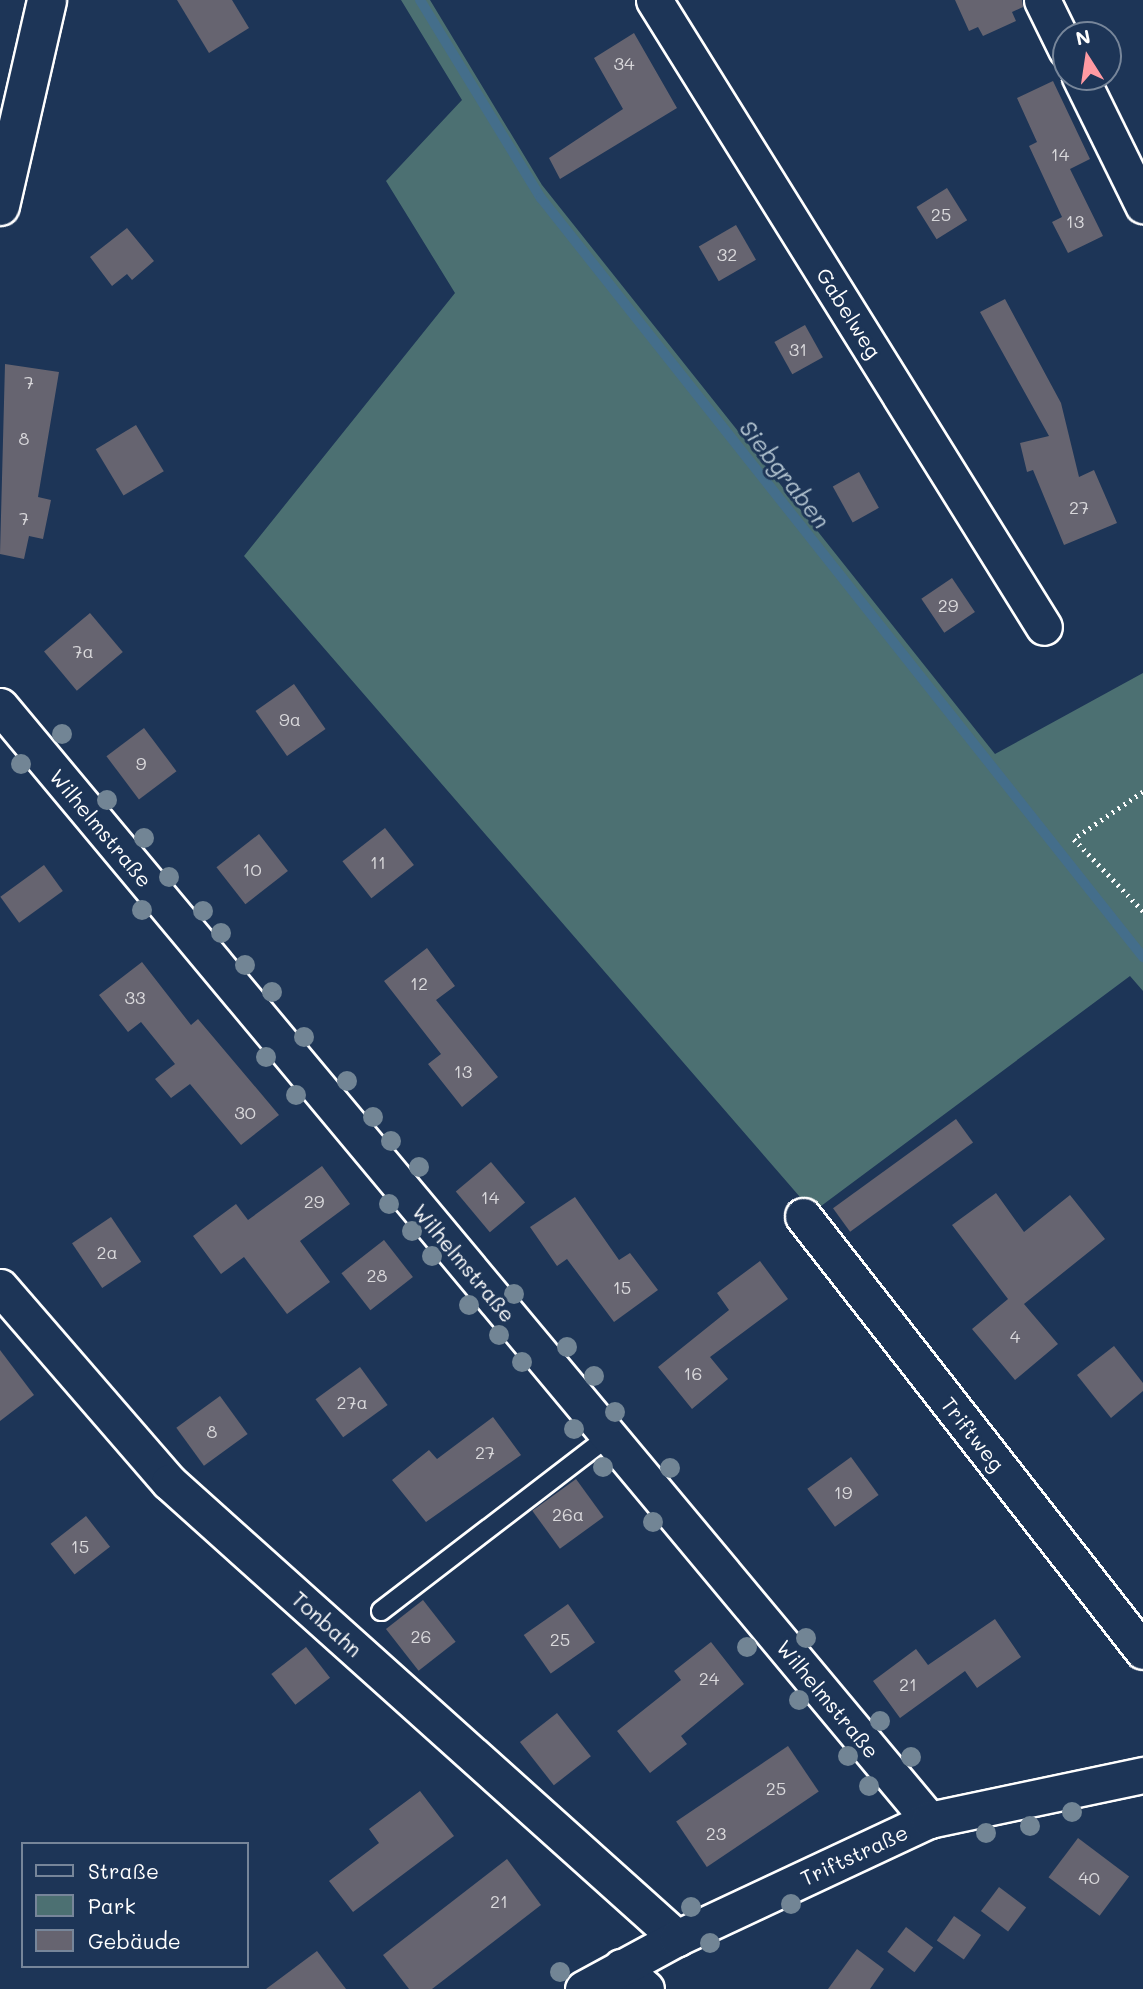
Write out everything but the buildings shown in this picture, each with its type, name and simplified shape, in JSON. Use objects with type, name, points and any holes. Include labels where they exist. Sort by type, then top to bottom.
[{"type":"main road","points":[[0,206],[47,0]]},
{"type":"street","name":"Gabelweg","points":[[654,0],[1044,626]]},
{"type":"street","points":[[1042,0],[1052,21]]},
{"type":"street","points":[[1087,91],[1140,194]]},
{"type":"street","name":"Wilhelmstraße","points":[[0,706],[929,1820]]},
{"type":"street","name":"Triftweg","points":[[803,1216],[1143,1651]]},
{"type":"street","name":"Tonbahn","points":[[0,1287],[169,1482],[677,1938]]},
{"type":"street","name":"Triftstraße","points":[[583,1989],[634,1978],[677,1938],[929,1820],[1143,1776]]},
{"type":"lane","points":[[381,1611],[609,1436]]},
{"type":"path","points":[[1143,792],[1074,839],[1143,911]]},
{"type":"green space","points":[[401,0],[430,0],[542,185],[995,754],[1143,673],[1143,991],[1130,976],[813,1212],[244,556],[455,293],[386,181],[462,100]]},
{"type":"waterway","name":"Siebgraben","points":[[420,0],[541,198],[1143,957]]}]
